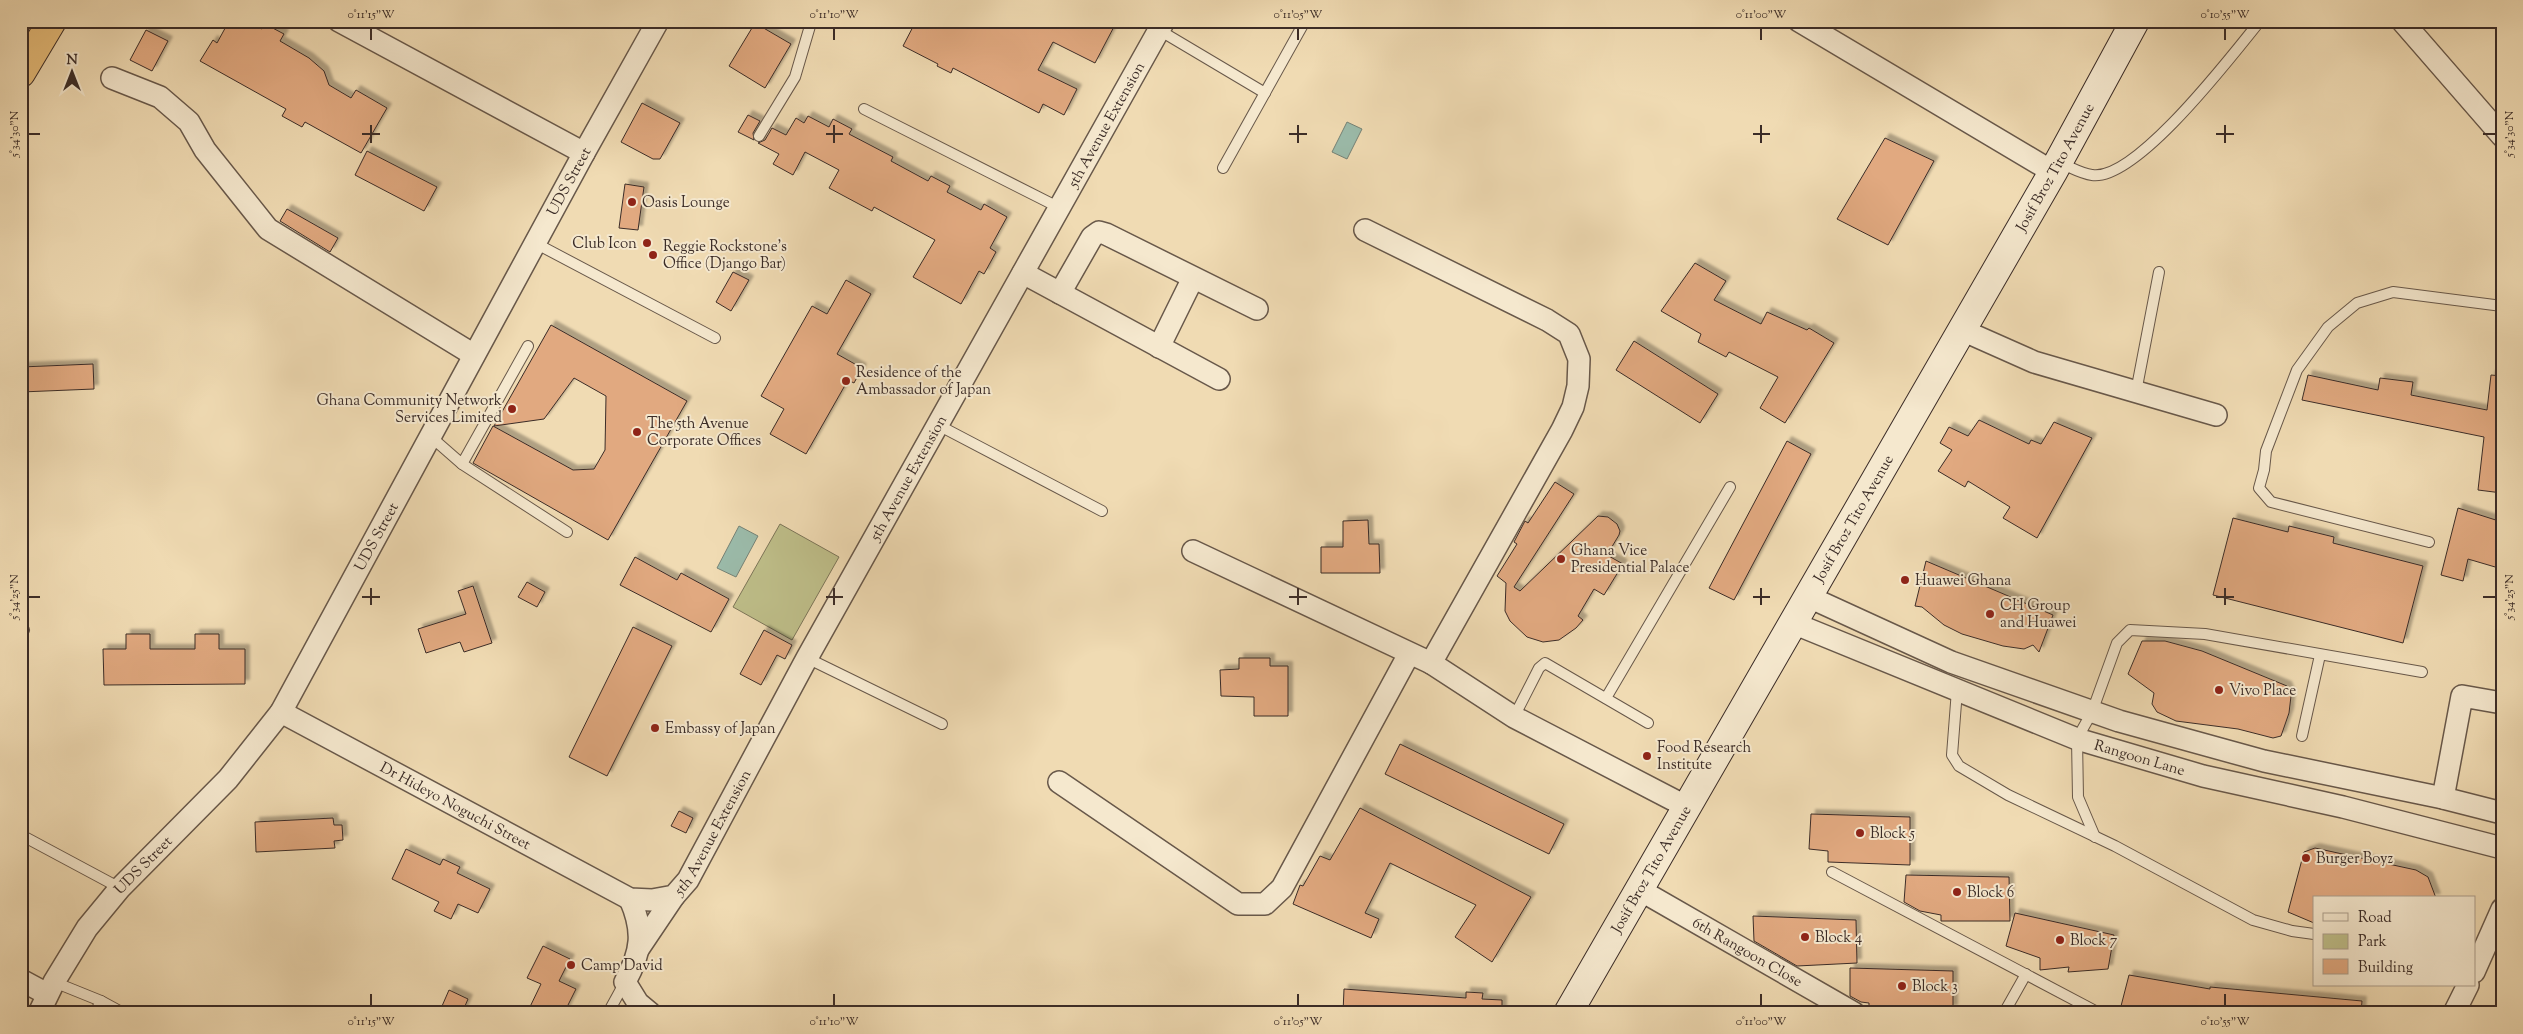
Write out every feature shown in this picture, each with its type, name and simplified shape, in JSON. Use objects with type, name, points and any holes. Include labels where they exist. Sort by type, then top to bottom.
[{"type":"highway","points":[[21,73],[52,21]]},
{"type":"street","points":[[339,21],[584,153]]},
{"type":"street","name":"UDS Street","points":[[47,996],[88,928],[120,888],[228,779],[281,712],[584,153],[658,21]]},
{"type":"street","points":[[1798,21],[2055,167]]},
{"type":"street","name":"Josif Broz Tito Avenue","points":[[1568,1013],[1809,597],[1871,484],[1962,330],[2055,167],[2134,21]]},
{"type":"street","points":[[2402,21],[2502,136]]},
{"type":"street","name":"5th Avenue Extension","points":[[630,899],[652,900],[674,896],[688,880],[807,658],[1162,26]]},
{"type":"street","points":[[112,78],[160,97],[189,122],[205,150],[268,229],[474,355]]},
{"type":"street","points":[[1365,230],[1547,320],[1569,334],[1579,359],[1578,386],[1569,414],[1432,663]]},
{"type":"street","points":[[1060,293],[1092,237],[1099,232],[1257,309]]},
{"type":"street","points":[[1023,273],[1218,379]]},
{"type":"street","points":[[1160,346],[1193,278]]},
{"type":"street","points":[[1962,330],[2034,362],[2216,415]]},
{"type":"street","points":[[1193,551],[1409,654],[1432,663],[1514,717],[1687,807]]},
{"type":"street","name":"Rangoon Lane","points":[[1809,597],[1952,662],[2092,712],[2264,761],[2443,798],[2502,813]]},
{"type":"street","name":"Rangoon Lane","points":[[1793,623],[2077,739],[2203,776],[2343,807],[2502,848]]},
{"type":"street","points":[[1059,782],[1238,904],[1265,904],[1282,888],[1409,654]]},
{"type":"street","points":[[2443,798],[2462,696],[2502,703]]},
{"type":"street","name":"Dr Hideyo Noguchi Street","points":[[281,712],[630,899]]},
{"type":"street","name":"6th Rangoon Close","points":[[1640,890],[1851,1012]]},
{"type":"street","points":[[650,1013],[638,1004],[625,982],[635,964],[640,948],[674,896]]},
{"type":"street","points":[[630,899],[636,914],[640,948]]},
{"type":"street","points":[[2477,962],[2502,909]]},
{"type":"street","points":[[21,980],[47,996]]},
{"type":"street","points":[[2454,1013],[2468,986]]},
{"type":"lane","points":[[759,136],[795,77],[810,26],[808,21]]},
{"type":"lane","points":[[1223,168],[1305,21]]},
{"type":"lane","points":[[2055,167],[2093,176],[2116,169],[2141,152],[2196,99],[2260,21]]},
{"type":"lane","points":[[1162,26],[1265,93]]},
{"type":"lane","points":[[864,109],[1060,208]]},
{"type":"lane","points":[[535,243],[715,338]]},
{"type":"lane","points":[[2136,392],[2159,272]]},
{"type":"lane","points":[[2429,542],[2271,502],[2259,488],[2264,470],[2266,451],[2296,370],[2328,327],[2357,303],[2393,292],[2502,306]]},
{"type":"lane","points":[[462,464],[528,346]]},
{"type":"lane","points":[[938,424],[1102,511]]},
{"type":"lane","points":[[430,436],[462,464],[567,532]]},
{"type":"lane","points":[[1606,698],[1730,487]]},
{"type":"lane","points":[[2095,837],[2078,797],[2077,739],[2092,712],[2117,643],[2130,630],[2205,634],[2422,672]]},
{"type":"lane","points":[[2302,736],[2320,655]]},
{"type":"lane","points":[[807,658],[942,724]]},
{"type":"lane","points":[[1514,717],[1539,668],[1545,663],[1648,723]]},
{"type":"lane","points":[[1958,690],[1952,755],[1959,766],[2008,795],[2095,837],[2254,920],[2292,931],[2313,934]]},
{"type":"lane","points":[[21,836],[120,888]]},
{"type":"lane","points":[[1832,872],[2099,1013]]},
{"type":"lane","points":[[2004,1013],[2026,974]]},
{"type":"lane","points":[[608,1013],[625,982]]},
{"type":"lane","points":[[47,996],[102,1001],[123,1013]]},
{"type":"lane","points":[[95,1013],[102,1001]]},
{"type":"green space","points":[[780,524],[839,557],[792,640],[733,607]]},
{"type":"shaded area","points":[[1347,122],[1362,129],[1347,159],[1332,152]]},
{"type":"shaded area","points":[[739,526],[758,536],[736,577],[717,568]]},
{"type":"building","points":[[229,21],[248,21],[262,29],[265,24],[284,34],[280,41],[309,58],[324,71],[329,85],[351,98],[356,90],[387,108],[361,153],[305,122],[302,127],[282,116],[286,109],[200,61],[213,40],[217,43]]},
{"type":"building","points":[[916,21],[1117,21],[1095,63],[1053,42],[1038,70],[1077,89],[1064,115],[1043,104],[1039,113],[953,68],[951,73],[903,46]]},
{"type":"building","points":[[755,23],[791,44],[765,88],[729,66]]},
{"type":"building","points":[[146,30],[168,41],[152,71],[130,60]]},
{"type":"building","points":[[642,103],[680,123],[660,159],[653,159],[621,142]]},
{"type":"building","points":[[748,115],[760,121],[753,133],[754,140],[738,132]]},
{"type":"building","points":[[808,116],[829,127],[833,119],[852,129],[849,134],[893,157],[891,161],[928,181],[931,176],[950,186],[947,192],[981,210],[984,204],[1007,217],[990,248],[996,252],[984,274],[979,271],[961,304],[913,277],[935,240],[874,207],[872,211],[829,188],[839,170],[805,152],[793,175],[773,164],[779,154],[758,143],[765,140],[772,128],[786,135],[796,118],[804,123]]},
{"type":"building","points":[[1885,138],[1934,161],[1888,245],[1837,219]]},
{"type":"building","points":[[367,151],[437,187],[424,211],[355,175]]},
{"type":"building","name":"Oasis Lounge","points":[[625,184],[644,187],[638,230],[619,228]]},
{"type":"building","points":[[287,209],[338,238],[330,252],[280,221]]},
{"type":"building","points":[[1695,263],[1726,281],[1714,300],[1761,324],[1767,312],[1807,330],[1809,328],[1834,343],[1785,423],[1760,408],[1778,377],[1729,352],[1726,357],[1698,342],[1701,334],[1661,311]]},
{"type":"building","points":[[733,272],[749,280],[731,311],[716,302]]},
{"type":"building","points":[[846,280],[871,294],[837,354],[862,368],[854,383],[848,380],[806,454],[770,434],[784,409],[761,396],[812,306],[827,314]]},
{"type":"building","name":"The 5th Avenue Corporate Offices","points":[[551,325],[687,401],[608,540],[473,463],[493,426],[573,470],[594,469],[605,450],[606,396],[574,378],[544,419],[494,426]]},
{"type":"building","points":[[1634,341],[1718,394],[1700,423],[1616,370]]},
{"type":"building","points":[[93,364],[94,389],[21,392],[21,367]]},
{"type":"building","points":[[2308,375],[2378,390],[2380,378],[2413,382],[2411,395],[2487,410],[2491,375],[2502,376],[2502,493],[2478,490],[2484,437],[2302,400]]},
{"type":"building","points":[[1979,420],[2029,444],[2031,440],[2041,444],[2054,422],[2092,438],[2037,538],[2003,518],[2010,507],[1968,481],[1965,487],[1938,471],[1952,450],[1940,443],[1949,427],[1968,436]]},
{"type":"building","points":[[1787,441],[1811,454],[1734,600],[1709,588]]},
{"type":"building","name":"Ghana Vice Presidential Palace","points":[[1555,482],[1574,494],[1514,587],[1520,591],[1598,516],[1608,517],[1617,524],[1620,531],[1619,535],[1607,555],[1623,564],[1604,595],[1594,589],[1578,616],[1583,620],[1576,628],[1559,640],[1543,642],[1527,637],[1510,621],[1505,611],[1506,583],[1497,576],[1517,544],[1514,542],[1525,521],[1528,523]]},
{"type":"building","points":[[2458,508],[2502,522],[2502,569],[2468,559],[2463,581],[2441,575]]},
{"type":"building","points":[[2233,518],[2288,532],[2289,526],[2334,537],[2333,543],[2423,566],[2403,643],[2213,595]]},
{"type":"building","points":[[1368,520],[1369,544],[1379,544],[1380,573],[1321,573],[1321,547],[1343,547],[1343,521]]},
{"type":"building","points":[[635,557],[677,580],[681,573],[729,599],[711,632],[620,585]]},
{"type":"building","name":"CH Group and Huawei","points":[[1926,561],[2053,615],[2039,652],[2033,645],[2024,649],[2003,646],[1962,634],[1944,625],[1922,607],[1915,606]]},
{"type":"building","points":[[527,582],[545,592],[537,607],[518,597]]},
{"type":"building","points":[[473,586],[492,643],[464,652],[460,642],[426,653],[418,629],[466,614],[458,591]]},
{"type":"building","points":[[633,627],[672,646],[607,776],[569,757]]},
{"type":"building","points":[[764,630],[792,645],[785,659],[777,655],[761,685],[740,674]]},
{"type":"building","points":[[126,634],[150,634],[150,649],[195,649],[195,634],[219,634],[219,649],[245,649],[245,684],[104,685],[103,649],[126,649]]},
{"type":"building","name":"Vivo Place","points":[[2142,641],[2165,641],[2202,651],[2287,686],[2291,696],[2289,713],[2281,736],[2273,738],[2238,729],[2176,721],[2157,712],[2152,704],[2154,693],[2128,674]]},
{"type":"building","points":[[1239,658],[1270,658],[1270,666],[1288,666],[1288,716],[1254,716],[1254,697],[1221,696],[1220,670],[1239,669]]},
{"type":"building","points":[[1400,744],[1564,824],[1549,854],[1385,774]]},
{"type":"building","points":[[1360,808],[1531,897],[1492,962],[1455,937],[1476,905],[1390,863],[1365,913],[1379,919],[1371,938],[1293,904],[1300,885],[1303,886],[1320,856],[1330,860]]},
{"type":"building","points":[[679,811],[693,818],[686,833],[671,826]]},
{"type":"building","name":"Block 5","points":[[1811,814],[1910,817],[1910,865],[1828,862],[1828,851],[1809,849]]},
{"type":"building","points":[[333,818],[334,825],[342,825],[343,840],[334,841],[335,848],[256,852],[255,822]]},
{"type":"building","points":[[2315,848],[2416,870],[2428,877],[2435,896],[2313,896],[2313,923],[2288,912],[2304,852]]},
{"type":"building","points":[[406,849],[440,865],[443,859],[460,867],[457,873],[490,889],[478,913],[458,904],[451,919],[434,911],[439,902],[392,879]]},
{"type":"building","name":"Block 6","points":[[1906,875],[2009,877],[2010,921],[1941,921],[1941,915],[1920,911],[1904,902]]},
{"type":"building","name":"Block 7","points":[[2015,913],[2114,935],[2108,969],[2068,972],[2069,967],[2040,970],[2040,958],[2006,946]]},
{"type":"building","name":"Block 4","points":[[1753,916],[1856,920],[1857,963],[1797,966],[1754,941]]},
{"type":"building","points":[[543,946],[570,959],[559,981],[576,989],[564,1013],[527,1013],[541,984],[527,978]]},
{"type":"building","name":"Block 3","points":[[1850,968],[1953,971],[1953,1009],[1932,1010],[1932,1013],[1869,1013],[1869,1003],[1861,1002],[1850,996]]},
{"type":"building","points":[[2129,975],[2210,989],[2210,987],[2362,1001],[2361,1013],[2131,1013],[2120,1010]]},
{"type":"building","points":[[1344,989],[1466,998],[1466,992],[1483,993],[1482,999],[1502,1000],[1502,1013],[1343,1013]]},
{"type":"building","points":[[449,990],[468,999],[462,1013],[439,1013]]},
{"type":"place","name":"Oasis Lounge","points":[[632,202]]},
{"type":"place","name":"Club Icon","points":[[647,243]]},
{"type":"place","name":"Reggie Rockstone's Office (Django Bar)","points":[[653,255]]},
{"type":"place","name":"Residence of the Ambassador of Japan","points":[[846,381]]},
{"type":"place","name":"Ghana Community Network Services Limited","points":[[512,409]]},
{"type":"place","name":"The 5th Avenue Corporate Offices","points":[[637,432]]},
{"type":"place","name":"Ghana Vice Presidential Palace","points":[[1561,559]]},
{"type":"place","name":"Huawei Ghana","points":[[1905,580]]},
{"type":"place","name":"CH Group and Huawei","points":[[1990,614]]},
{"type":"place","name":"Vivo Place","points":[[2219,690]]},
{"type":"place","name":"Embassy of Japan","points":[[655,728]]},
{"type":"place","name":"Food Research Institute","points":[[1647,756]]},
{"type":"place","name":"Block 5","points":[[1860,833]]},
{"type":"place","name":"Burger Boyz","points":[[2306,858]]},
{"type":"place","name":"Block 6","points":[[1957,892]]},
{"type":"place","name":"Block 4","points":[[1805,937]]},
{"type":"place","name":"Block 7","points":[[2060,940]]},
{"type":"place","name":"Camp David","points":[[571,965]]},
{"type":"place","name":"Block 3","points":[[1902,986]]}]
